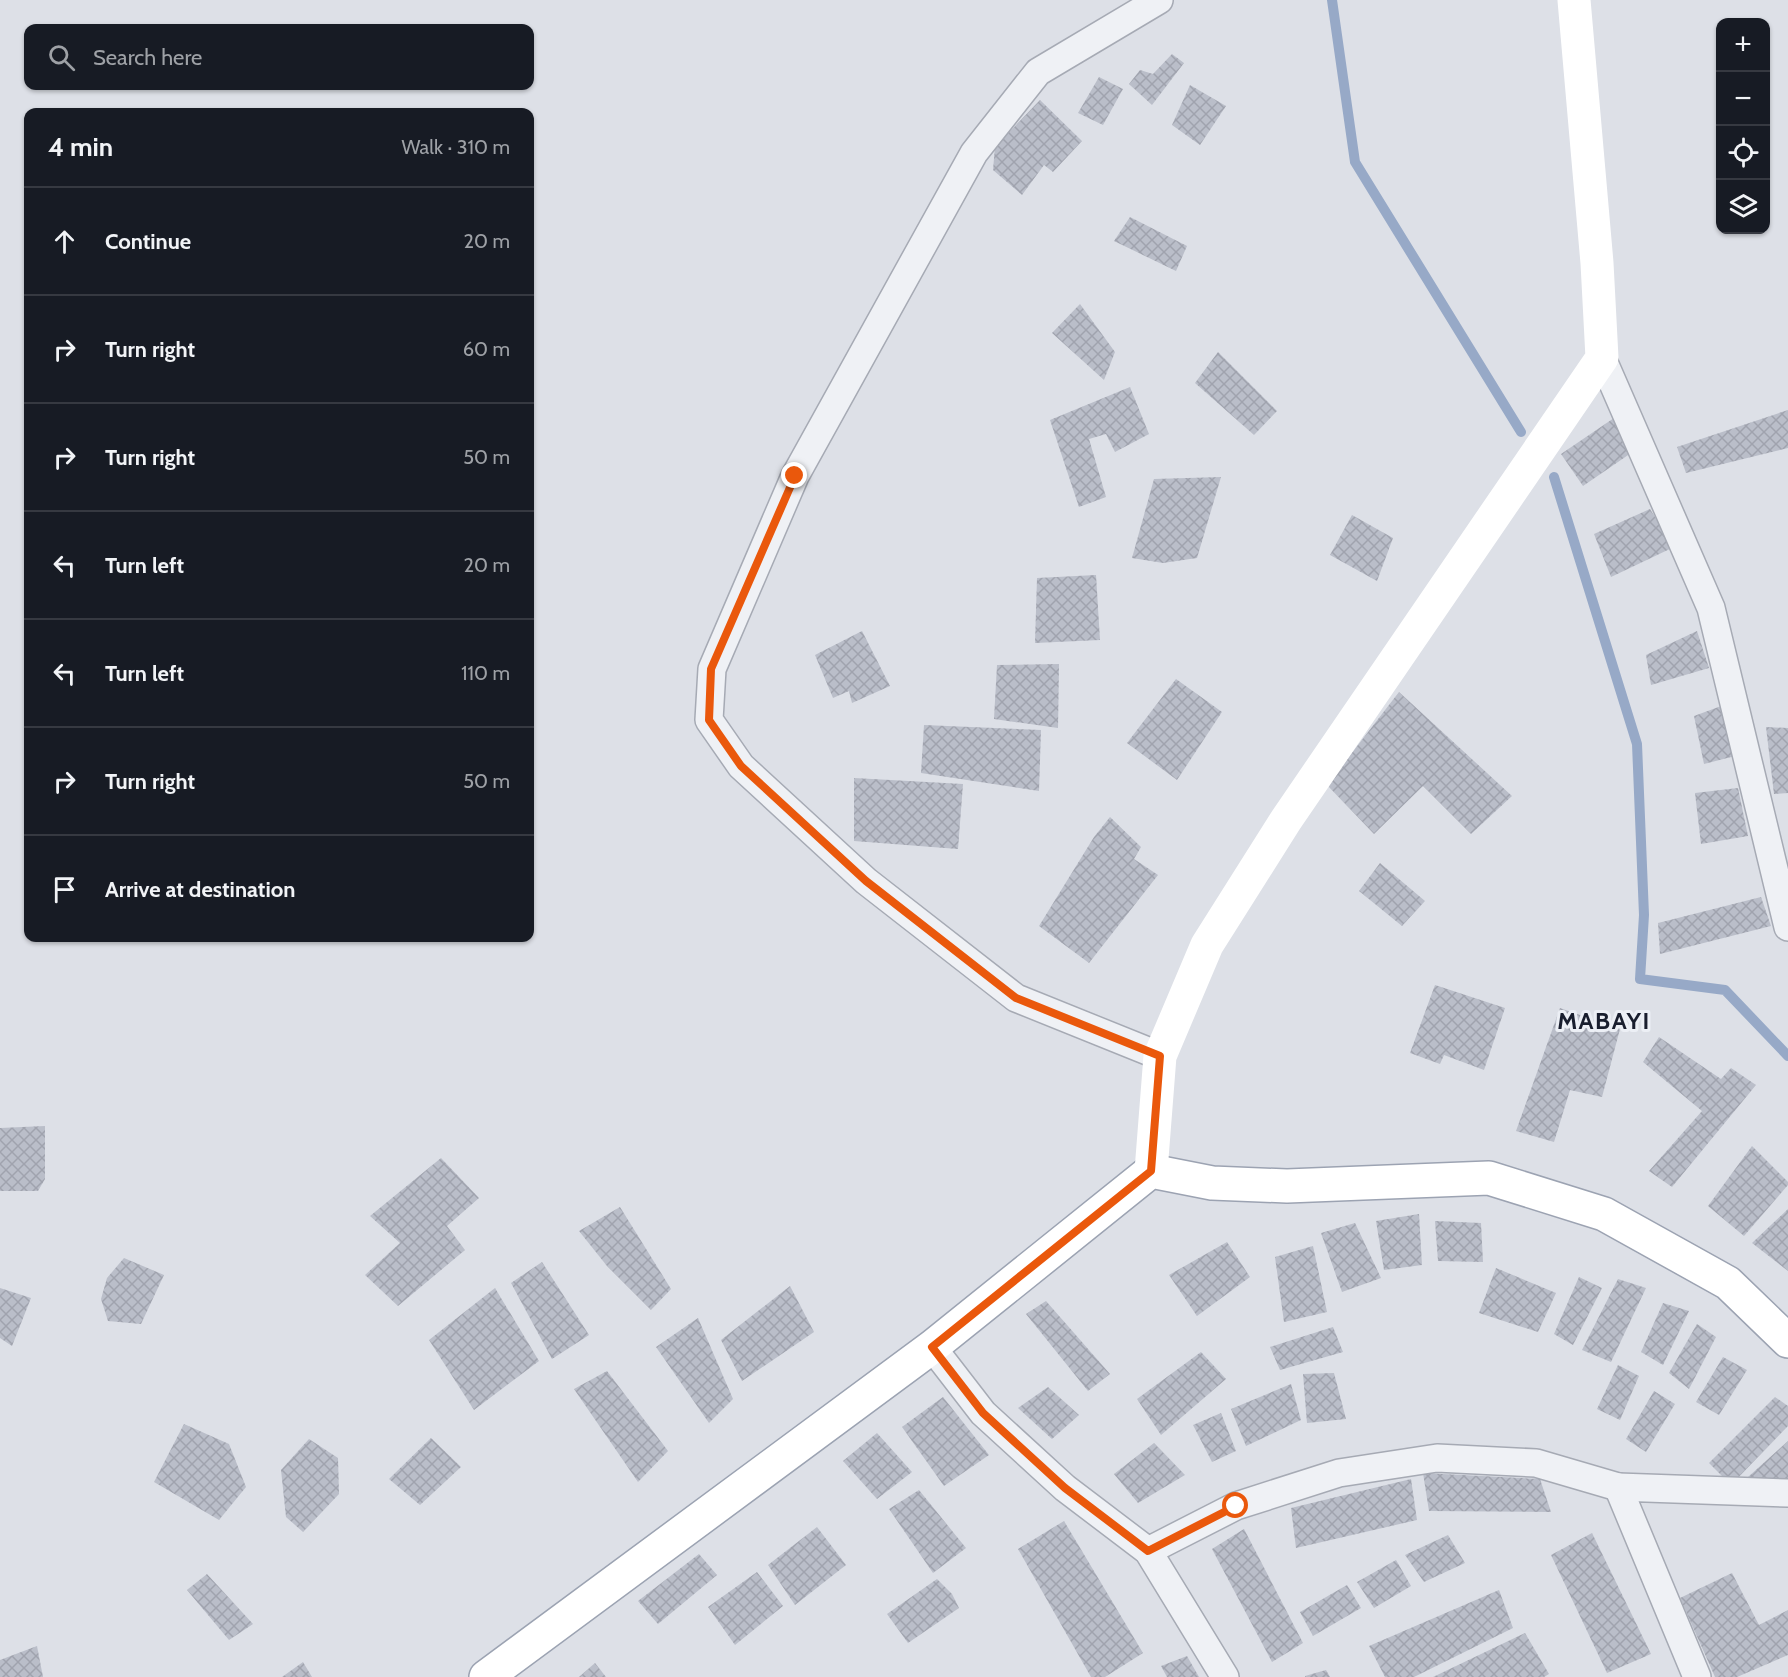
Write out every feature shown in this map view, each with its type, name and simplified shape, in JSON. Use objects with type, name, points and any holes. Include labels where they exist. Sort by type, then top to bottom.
[{"type":"main road","points":[[486,1677],[932,1347],[1151,1171],[1160,1056],[1207,945],[1286,820],[1602,358],[1597,263],[1574,0]]},
{"type":"main road","points":[[1151,1171],[1212,1183],[1287,1186],[1489,1178],[1604,1214],[1728,1282],[1788,1341]]},
{"type":"street","points":[[1159,0],[1038,72],[974,153],[795,476],[711,669],[709,720],[741,766],[866,881],[1016,998],[1160,1056]]},
{"type":"street","points":[[1602,358],[1710,608],[1788,927]]},
{"type":"street","points":[[932,1347],[983,1413],[1065,1488],[1148,1551],[1225,1677]]},
{"type":"street","points":[[1148,1551],[1236,1506],[1340,1473],[1437,1458],[1536,1463],[1618,1487],[1788,1493]]},
{"type":"street","points":[[1618,1487],[1697,1677]]},
{"type":"building","points":[[1172,54],[1184,63],[1152,105],[1129,84],[1140,70],[1153,74]]},
{"type":"building","points":[[1099,77],[1123,89],[1103,125],[1078,113]]},
{"type":"building","points":[[1190,85],[1226,106],[1200,145],[1172,125]]},
{"type":"building","points":[[1040,100],[1082,141],[1053,172],[1044,165],[1022,195],[993,170],[995,147]]},
{"type":"building","points":[[1130,217],[1187,246],[1176,271],[1114,241]]},
{"type":"building","points":[[1080,304],[1115,352],[1104,380],[1052,333]]},
{"type":"building","points":[[1218,352],[1277,411],[1254,435],[1195,383]]},
{"type":"building","points":[[1130,387],[1149,434],[1115,452],[1106,434],[1089,439],[1106,497],[1079,507],[1050,420]]},
{"type":"building","points":[[1788,410],[1788,448],[1686,473],[1677,447]]},
{"type":"building","points":[[1614,418],[1634,451],[1583,486],[1561,454]]},
{"type":"building","points":[[1221,477],[1197,558],[1163,563],[1132,558],[1154,479]]},
{"type":"building","points":[[1650,509],[1674,547],[1611,577],[1594,534]]},
{"type":"building","points":[[1352,515],[1393,538],[1377,581],[1330,555]]},
{"type":"building","points":[[1096,575],[1100,640],[1035,643],[1037,578]]},
{"type":"building","points":[[862,631],[890,686],[852,703],[849,691],[833,698],[815,655]]},
{"type":"building","points":[[1697,631],[1709,668],[1651,685],[1646,655]]},
{"type":"building","points":[[1059,664],[1058,728],[994,719],[997,665]]},
{"type":"building","points":[[1176,679],[1222,712],[1177,780],[1127,743]]},
{"type":"building","points":[[1399,692],[1512,796],[1471,834],[1423,786],[1374,834],[1327,785]]},
{"type":"building","points":[[1724,705],[1735,756],[1704,764],[1694,716]]},
{"type":"building","points":[[924,725],[1041,730],[1039,791],[921,773]]},
{"type":"building","points":[[1766,727],[1788,728],[1788,793],[1774,794]]},
{"type":"building","points":[[854,778],[963,784],[958,849],[854,841]]},
{"type":"building","points":[[1738,788],[1748,836],[1701,844],[1695,793]]},
{"type":"building","points":[[1110,817],[1141,847],[1134,859],[1158,875],[1089,963],[1039,926],[1094,837]]},
{"type":"building","points":[[1380,863],[1425,901],[1402,926],[1359,891]]},
{"type":"building","points":[[1761,897],[1771,926],[1660,954],[1658,923]]},
{"type":"building","points":[[1435,985],[1505,1008],[1484,1070],[1444,1055],[1440,1064],[1410,1053]]},
{"type":"building","points":[[1560,1008],[1620,1029],[1602,1097],[1570,1090],[1554,1142],[1516,1131]]},
{"type":"building","points":[[1659,1037],[1721,1079],[1731,1068],[1756,1085],[1672,1187],[1649,1171],[1702,1111],[1643,1062]]},
{"type":"building","points":[[45,1126],[45,1179],[38,1191],[0,1191],[0,1128]]},
{"type":"building","points":[[1752,1146],[1788,1182],[1788,1185],[1744,1236],[1708,1206]]},
{"type":"building","points":[[441,1158],[479,1198],[447,1226],[465,1250],[398,1306],[365,1275],[400,1243],[370,1216]]},
{"type":"building","points":[[620,1207],[671,1289],[651,1310],[607,1266],[579,1231]]},
{"type":"building","points":[[1788,1209],[1788,1271],[1752,1243]]},
{"type":"building","points":[[1419,1214],[1422,1265],[1384,1270],[1376,1221]]},
{"type":"building","points":[[1435,1221],[1481,1223],[1483,1262],[1438,1261]]},
{"type":"building","points":[[1355,1223],[1381,1278],[1342,1292],[1321,1233]]},
{"type":"building","points":[[1227,1242],[1250,1277],[1197,1316],[1169,1275]]},
{"type":"building","points":[[1313,1246],[1327,1312],[1284,1322],[1275,1257]]},
{"type":"building","points":[[124,1258],[164,1275],[141,1324],[108,1321],[101,1299],[107,1278]]},
{"type":"building","points":[[542,1262],[589,1335],[552,1359],[511,1283]]},
{"type":"building","points":[[1496,1268],[1556,1293],[1538,1332],[1479,1313]]},
{"type":"building","points":[[1579,1277],[1602,1288],[1573,1345],[1554,1334]]},
{"type":"building","points":[[1618,1279],[1646,1288],[1611,1362],[1582,1350]]},
{"type":"building","points":[[790,1286],[814,1332],[742,1381],[721,1340]]},
{"type":"building","points":[[0,1288],[31,1298],[12,1346],[0,1338]]},
{"type":"building","points":[[495,1288],[539,1361],[474,1410],[429,1340]]},
{"type":"building","points":[[1046,1301],[1110,1374],[1088,1391],[1026,1314]]},
{"type":"building","points":[[1663,1303],[1689,1311],[1663,1365],[1641,1352]]},
{"type":"building","points":[[698,1318],[733,1399],[709,1423],[656,1347]]},
{"type":"building","points":[[1697,1324],[1716,1337],[1689,1389],[1669,1373]]},
{"type":"building","points":[[1333,1327],[1343,1352],[1280,1370],[1270,1347]]},
{"type":"building","points":[[1201,1352],[1226,1379],[1161,1435],[1137,1399]]},
{"type":"building","points":[[1723,1357],[1747,1370],[1719,1415],[1696,1402]]},
{"type":"building","points":[[1618,1365],[1639,1376],[1620,1420],[1597,1409]]},
{"type":"building","points":[[607,1371],[668,1451],[638,1482],[574,1389]]},
{"type":"building","points":[[1334,1373],[1346,1419],[1307,1423],[1303,1374]]},
{"type":"building","points":[[1291,1384],[1301,1420],[1246,1446],[1231,1409]]},
{"type":"building","points":[[1048,1387],[1079,1415],[1052,1439],[1018,1408]]},
{"type":"building","points":[[1654,1391],[1675,1404],[1646,1452],[1626,1439]]},
{"type":"building","points":[[943,1397],[989,1455],[944,1486],[902,1427]]},
{"type":"building","points":[[1775,1397],[1788,1406],[1788,1426],[1731,1485],[1709,1463]]},
{"type":"building","points":[[1221,1413],[1236,1451],[1212,1462],[1193,1425]]},
{"type":"building","points":[[184,1424],[229,1444],[246,1487],[219,1520],[154,1482]]},
{"type":"building","points":[[877,1433],[912,1472],[877,1499],[843,1461]]},
{"type":"building","points":[[431,1438],[461,1467],[420,1505],[389,1479]]},
{"type":"building","points":[[309,1439],[338,1458],[339,1494],[303,1532],[286,1517],[281,1470]]},
{"type":"building","points":[[1788,1441],[1788,1481],[1785,1484],[1748,1477]]},
{"type":"building","points":[[1154,1443],[1185,1475],[1138,1503],[1114,1474]]},
{"type":"building","points":[[1423,1473],[1540,1479],[1551,1512],[1429,1511]]},
{"type":"building","points":[[1411,1479],[1417,1520],[1296,1548],[1291,1508]]},
{"type":"building","points":[[919,1490],[966,1548],[933,1573],[889,1509]]},
{"type":"building","points":[[1064,1521],[1143,1653],[1105,1677],[1091,1677],[1018,1549]]},
{"type":"building","points":[[817,1527],[846,1565],[795,1605],[768,1565]]},
{"type":"building","points":[[1244,1529],[1303,1643],[1272,1662],[1212,1549]]},
{"type":"building","points":[[1592,1533],[1651,1654],[1607,1673],[1551,1555]]},
{"type":"building","points":[[1448,1535],[1465,1563],[1424,1582],[1405,1555]]},
{"type":"building","points":[[699,1554],[717,1575],[658,1624],[638,1601]]},
{"type":"building","points":[[1396,1560],[1411,1586],[1374,1608],[1357,1582]]},
{"type":"building","points":[[757,1572],[783,1606],[735,1645],[708,1607]]},
{"type":"building","points":[[1732,1573],[1759,1625],[1788,1610],[1788,1655],[1737,1677],[1715,1677],[1680,1598]]},
{"type":"building","points":[[207,1574],[253,1624],[229,1640],[187,1590]]},
{"type":"building","points":[[937,1579],[952,1594],[959,1608],[908,1643],[887,1614]]},
{"type":"building","points":[[1347,1585],[1361,1608],[1313,1636],[1300,1612]]},
{"type":"building","points":[[1499,1590],[1513,1628],[1414,1677],[1385,1677],[1369,1646]]},
{"type":"building","points":[[1525,1633],[1549,1674],[1544,1677],[1433,1677]]},
{"type":"building","points":[[37,1646],[43,1677],[0,1677],[0,1660]]},
{"type":"building","points":[[1187,1656],[1199,1677],[1167,1677],[1161,1666]]},
{"type":"building","points":[[303,1662],[312,1677],[282,1677]]},
{"type":"building","points":[[595,1663],[606,1677],[579,1677]]},
{"type":"building","points":[[1326,1670],[1330,1677],[1305,1677],[1305,1676]]},
{"type":"waterway","points":[[1332,0],[1355,162],[1521,432]]},
{"type":"waterway","points":[[1554,477],[1637,744],[1644,915],[1640,979],[1725,990],[1788,1056]]},
{"type":"district","name":"MABAYI","points":[[1604,1021]]},
{"type":"route","points":[[795,476],[711,669],[709,720],[741,766],[866,881],[1016,998],[1160,1056],[1151,1171],[932,1347],[983,1413],[1065,1488],[1148,1551],[1236,1506]]}]
